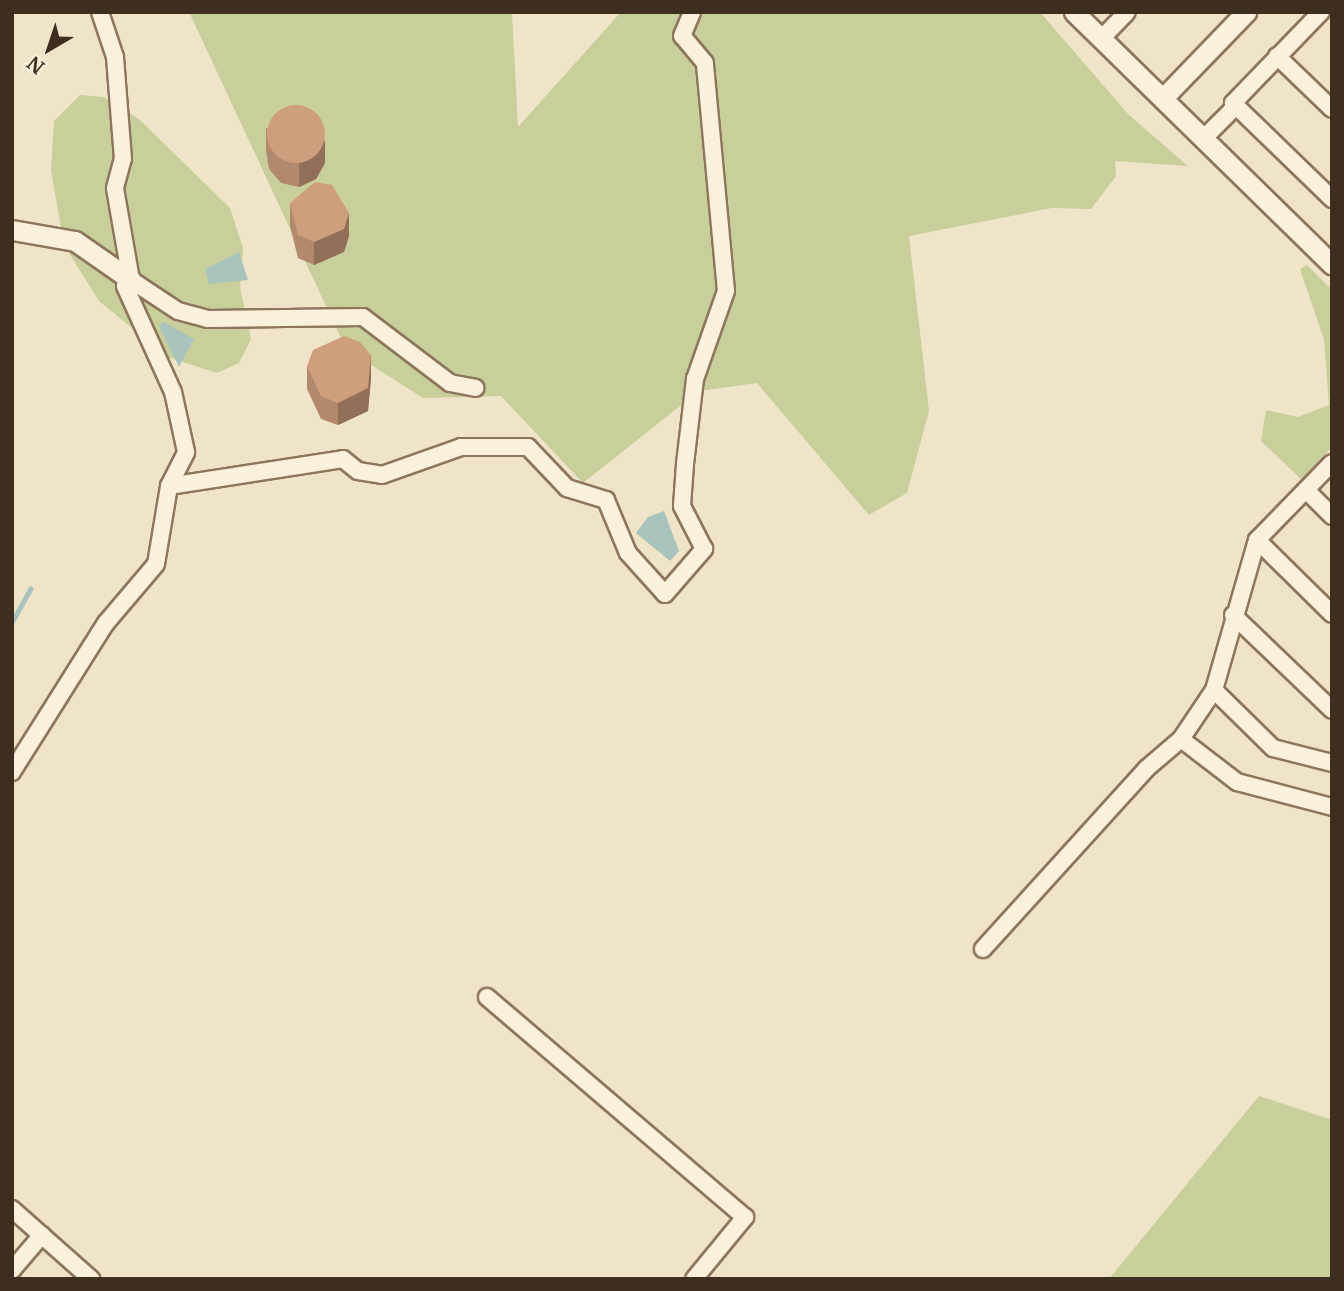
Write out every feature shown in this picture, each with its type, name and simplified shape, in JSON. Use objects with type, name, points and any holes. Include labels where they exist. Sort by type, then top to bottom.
[{"type":"street","points":[[100,12],[116,57],[123,159],[115,188],[131,280]]},
{"type":"street","points":[[169,486],[343,459],[358,471],[382,475],[461,447],[519,445],[543,457],[567,488],[607,500],[628,553],[665,594],[704,549],[682,506],[685,464],[695,380],[726,292],[705,63],[682,36],[692,12]]},
{"type":"street","points":[[1074,12],[1332,265]]},
{"type":"street","points":[[1101,39],[1127,12]]},
{"type":"street","points":[[1163,98],[1246,12]]},
{"type":"street","points":[[1204,138],[1236,106],[1277,56],[1321,12]]},
{"type":"street","points":[[1277,56],[1332,109]]},
{"type":"street","points":[[1236,106],[1332,199]]},
{"type":"street","points":[[12,230],[75,241],[178,311],[208,319],[363,317],[450,383],[476,388]]},
{"type":"street","points":[[12,772],[106,623],[156,564],[169,486],[186,452],[186,437],[125,286],[131,280]]},
{"type":"street","points":[[983,949],[1146,769],[1181,739],[1214,690],[1233,615],[1257,540],[1332,463]]},
{"type":"street","points":[[1306,490],[1332,516]]},
{"type":"street","points":[[1257,540],[1332,614]]},
{"type":"street","points":[[1233,615],[1332,710]]},
{"type":"street","points":[[1214,690],[1273,748],[1332,763]]},
{"type":"street","points":[[1181,739],[1237,782],[1332,807]]},
{"type":"street","points":[[487,997],[745,1217],[694,1279]]},
{"type":"street","points":[[12,1209],[91,1279]]},
{"type":"street","points":[[12,1270],[42,1235]]},
{"type":"green space","points":[[189,12],[512,12],[518,127],[621,12],[1040,12],[1128,114],[1188,166],[1115,161],[1116,176],[1091,209],[1052,208],[909,236],[929,411],[907,493],[869,515],[757,383],[699,391],[583,483],[501,396],[423,398],[346,349]]},
{"type":"green space","points":[[80,95],[104,97],[140,120],[230,208],[243,248],[240,288],[251,339],[239,363],[217,373],[167,357],[99,301],[64,245],[51,171],[54,121]]},
{"type":"green space","points":[[1307,265],[1332,290],[1332,447],[1302,480],[1261,441],[1266,410],[1298,417],[1329,405],[1324,340],[1300,269]]},
{"type":"green space","points":[[1259,1096],[1332,1120],[1332,1279],[1109,1279]]},
{"type":"water","points":[[239,252],[248,280],[209,284],[205,269]]},
{"type":"water","points":[[164,322],[194,339],[179,367],[159,326]]},
{"type":"water","points":[[664,511],[679,551],[670,561],[636,533],[648,517]]},
{"type":"building","points":[[290,105],[302,105],[317,113],[325,128],[325,140],[317,155],[302,163],[290,163],[275,155],[267,140],[267,128],[275,113]]},
{"type":"building","points":[[315,182],[332,185],[349,213],[344,229],[314,242],[298,235],[290,203]]},
{"type":"building","points":[[344,336],[360,342],[371,355],[368,388],[338,403],[321,396],[307,366],[313,350]]},
{"type":"waterway","points":[[12,622],[30,589]]}]
